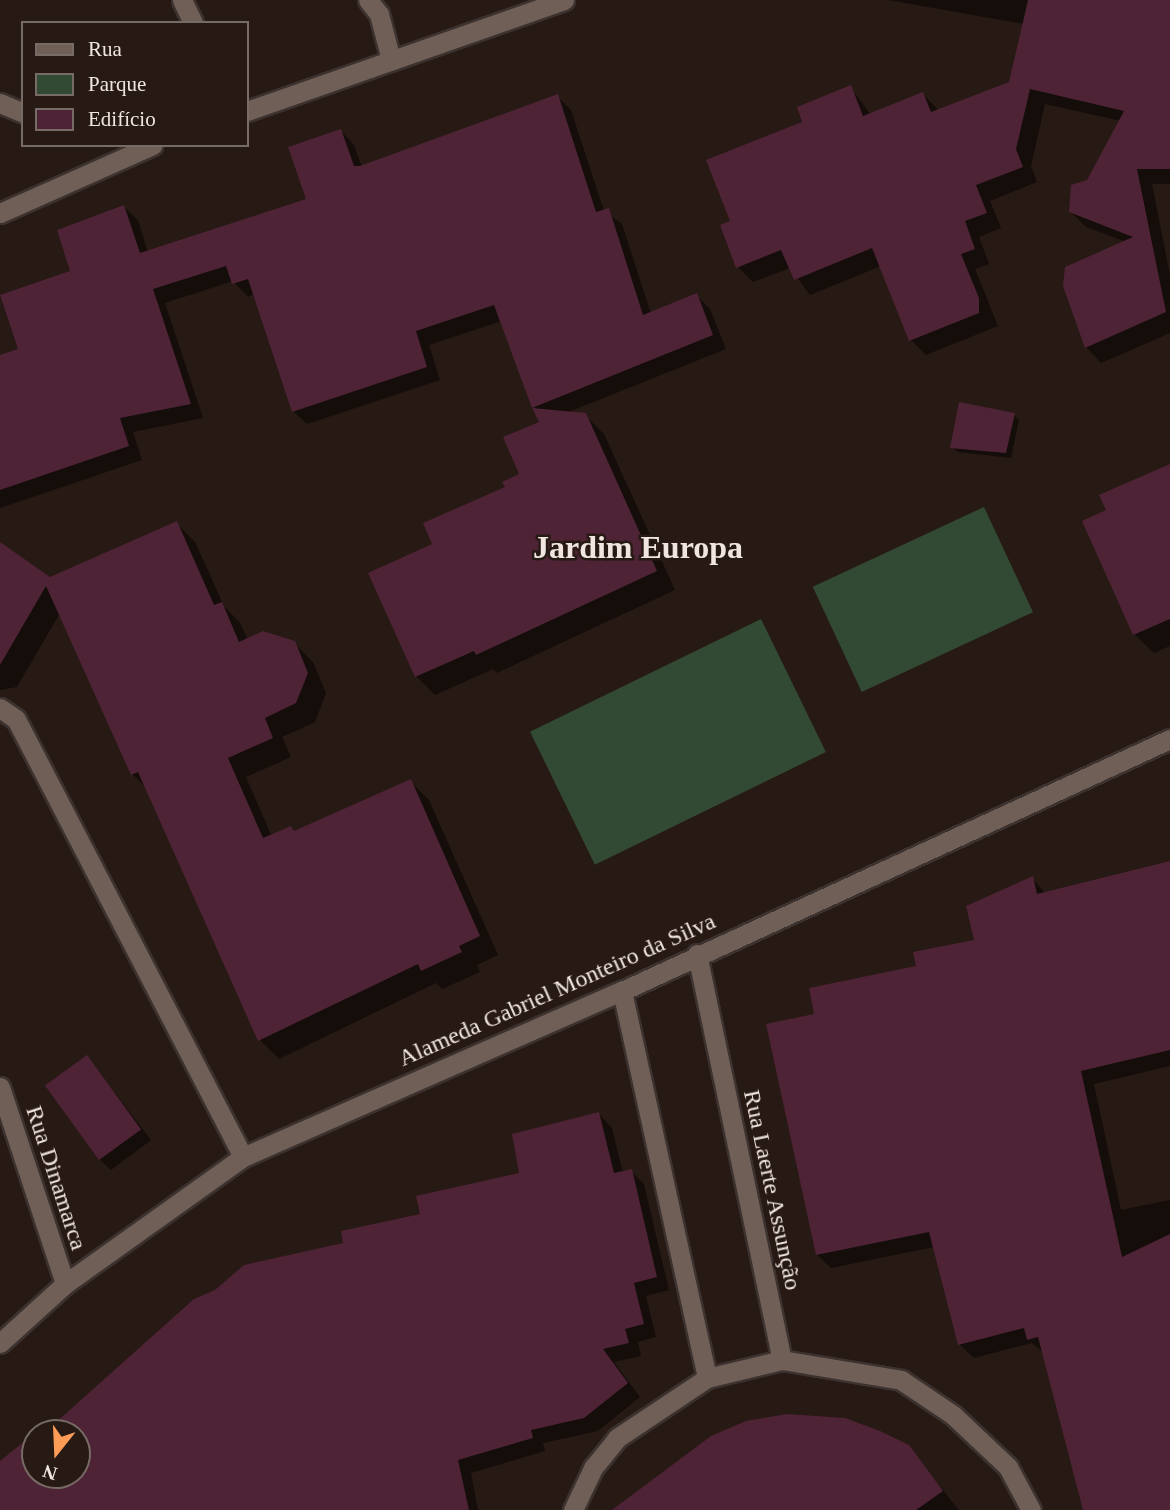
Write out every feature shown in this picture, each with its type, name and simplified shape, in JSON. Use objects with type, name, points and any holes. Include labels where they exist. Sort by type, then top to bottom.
[{"type":"street","points":[[181,0],[192,21]]},
{"type":"street","points":[[369,0],[379,14],[391,60]]},
{"type":"street","points":[[248,111],[564,0]]},
{"type":"street","points":[[0,103],[21,112]]},
{"type":"street","points":[[0,213],[145,147]]},
{"type":"street","points":[[0,708],[16,719],[243,1157]]},
{"type":"street","name":"Alameda Gabriel Monteiro da Silva","points":[[0,1343],[65,1283],[243,1157],[622,990],[1170,739]]},
{"type":"street","name":"Rua Laerte Assunção","points":[[697,954],[782,1360]]},
{"type":"street","points":[[622,990],[707,1378]]},
{"type":"street","name":"Rua Dinamarca","points":[[0,1087],[65,1283]]},
{"type":"street","points":[[573,1510],[593,1468],[617,1437],[707,1378],[782,1360],[901,1380],[953,1415],[1008,1467],[1031,1510]]},
{"type":"green space","points":[[984,507],[1033,612],[862,692],[813,587]]},
{"type":"green space","points":[[761,619],[826,752],[595,865],[530,732]]},
{"type":"building","points":[[1028,0],[1170,0],[1170,169],[1137,169],[1166,312],[1085,348],[1063,286],[1065,267],[1133,237],[1069,212],[1071,185],[1087,180],[1124,111],[1030,89],[1016,149],[1023,167],[976,185],[987,213],[965,221],[975,249],[961,254],[979,298],[979,313],[909,341],[872,248],[794,280],[781,250],[736,268],[720,225],[730,221],[706,160],[802,122],[797,107],[851,85],[863,116],[923,92],[931,112],[1009,82]]},
{"type":"building","points":[[558,94],[596,212],[609,208],[643,315],[697,293],[713,335],[532,408],[494,305],[416,331],[427,367],[292,412],[248,279],[232,284],[226,266],[153,289],[191,404],[120,418],[129,446],[0,490],[0,355],[18,349],[0,295],[70,271],[57,230],[124,205],[140,253],[306,199],[288,147],[341,129],[354,166],[360,166]]},
{"type":"building","points":[[959,402],[1015,413],[1006,453],[950,448]]},
{"type":"building","points":[[532,408],[586,413],[657,571],[476,655],[474,651],[415,677],[368,573],[432,544],[423,523],[505,487],[502,482],[519,474],[503,437],[539,422]]},
{"type":"building","points":[[1170,464],[1170,619],[1133,635],[1082,521],[1106,510],[1099,495]]},
{"type":"building","points":[[177,521],[214,605],[222,602],[239,642],[263,631],[295,641],[308,673],[296,703],[265,718],[273,738],[228,758],[263,838],[291,826],[294,831],[411,779],[480,936],[459,946],[462,952],[421,971],[418,964],[258,1041],[138,772],[131,775],[46,586],[0,665],[0,542],[50,577]]},
{"type":"building","points":[[1170,861],[1170,1050],[1081,1071],[1122,1257],[1170,1234],[1170,1510],[1083,1510],[1038,1337],[1027,1340],[1024,1328],[958,1345],[929,1232],[816,1255],[766,1024],[814,1014],[809,988],[916,966],[913,952],[974,940],[966,906],[1033,876],[1037,894]]},
{"type":"building","points":[[87,1055],[141,1129],[99,1160],[45,1086]]},
{"type":"building","points":[[599,1112],[614,1173],[632,1169],[657,1277],[634,1283],[644,1324],[625,1329],[629,1343],[603,1349],[628,1383],[584,1418],[531,1430],[533,1438],[458,1460],[469,1510],[0,1510],[0,1461],[21,1444],[21,1489],[91,1489],[91,1419],[60,1419],[194,1299],[215,1290],[244,1265],[343,1243],[341,1231],[420,1214],[416,1196],[519,1173],[512,1134]]},
{"type":"building","points":[[787,1414],[845,1418],[909,1445],[943,1491],[916,1510],[612,1510],[711,1436],[746,1421]]},
{"type":"district","name":"Jardim Europa","points":[[638,547]]}]
